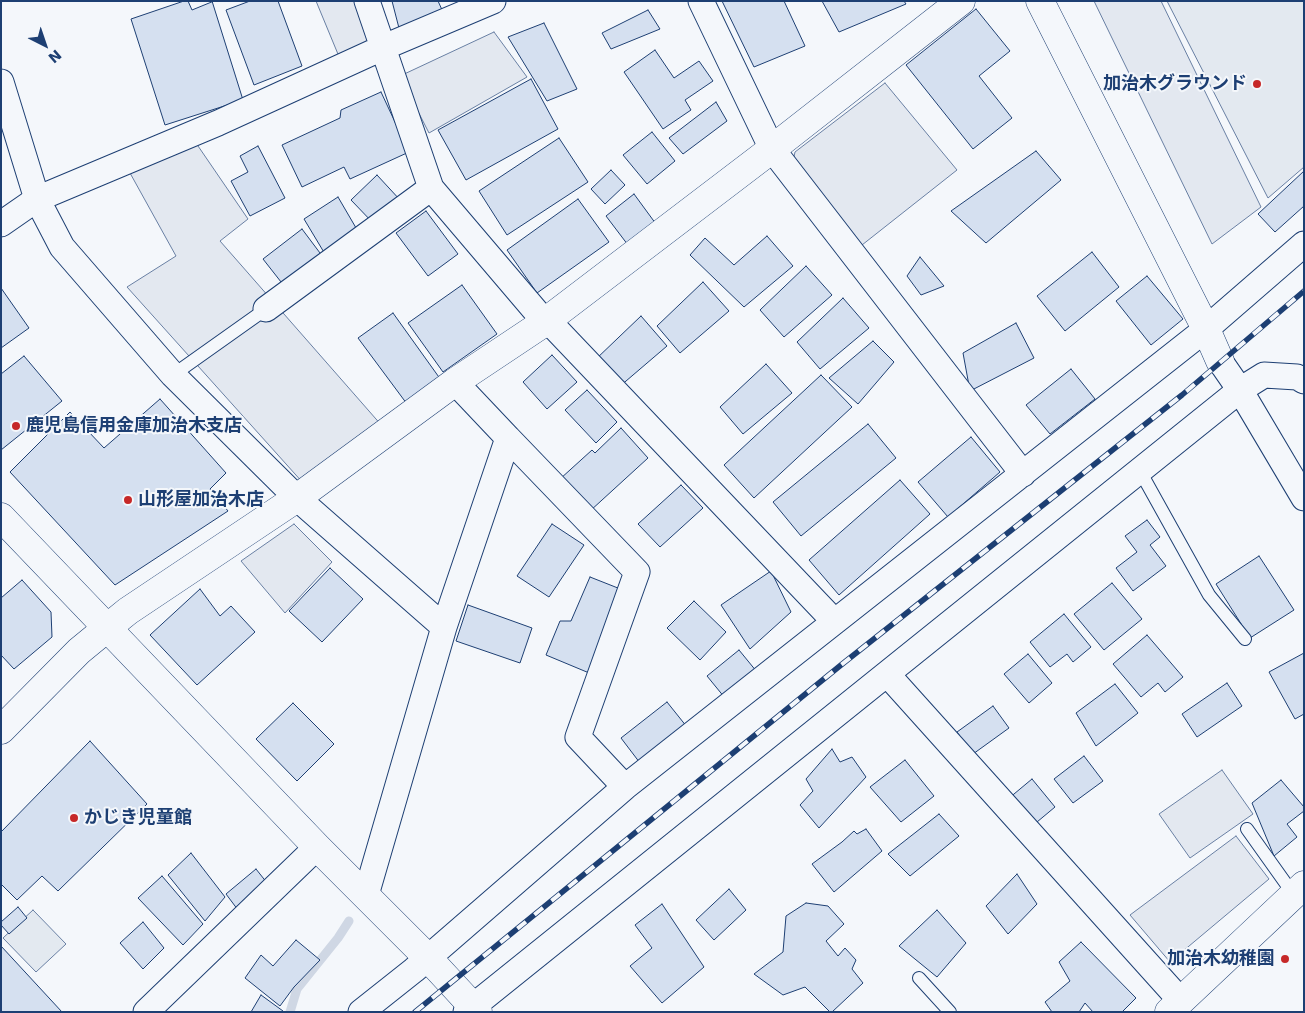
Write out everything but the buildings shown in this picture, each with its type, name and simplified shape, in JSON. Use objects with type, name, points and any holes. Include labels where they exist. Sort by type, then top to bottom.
[{"type":"street","points":[[367,1],[431,188],[545,322],[555,328],[834,621]]},
{"type":"street","points":[[4,216],[38,199],[218,123],[382,48],[493,1]]},
{"type":"street","points":[[701,1],[772,149],[1023,474]]},
{"type":"street","points":[[1,730],[79,651],[128,612],[297,498],[455,382],[545,322],[772,149],[961,1]]},
{"type":"street","points":[[1040,1],[1206,329],[1220,361],[1240,390],[1304,498]]},
{"type":"street","points":[[1,82],[38,199],[62,246],[173,375],[297,498],[444,627]]},
{"type":"street","points":[[266,309],[431,188]]},
{"type":"street","points":[[361,1012],[428,958],[626,787],[1206,329],[1304,244]]},
{"type":"street","points":[[1,517],[317,847],[428,958],[472,1010],[1240,390],[1264,375],[1297,378],[1304,381]]},
{"type":"street","points":[[455,382],[637,572],[578,737],[626,787]]},
{"type":"street","points":[[366,895],[444,627],[508,438]]},
{"type":"street","points":[[887,674],[1175,1006],[1299,890]]},
{"type":"street","points":[[146,1012],[317,847]]},
{"type":"lane","points":[[173,375],[266,309]]},
{"type":"lane","points":[[1140,471],[1209,595],[1245,639]]},
{"type":"lane","points":[[1247,829],[1299,890]]},
{"type":"lane","points":[[919,978],[950,1012]]},
{"type":"shaded area","points":[[316,1],[357,1],[370,42],[340,59]]},
{"type":"shaded area","points":[[1094,1],[1161,1],[1261,207],[1212,244]]},
{"type":"shaded area","name":"加治木グラウンド","points":[[1167,1],[1304,1],[1304,167],[1268,198]]},
{"type":"shaded area","points":[[494,32],[527,77],[429,133],[400,76]]},
{"type":"shaded area","points":[[885,83],[957,170],[862,245],[793,161],[795,152]]},
{"type":"shaded area","points":[[196,143],[248,219],[220,241],[383,427],[304,484],[127,287],[176,256],[130,173]]},
{"type":"shaded area","points":[[294,524],[332,562],[285,613],[241,561]]},
{"type":"shaded area","points":[[1222,770],[1253,814],[1190,858],[1159,814]]},
{"type":"shaded area","points":[[1236,836],[1269,879],[1170,962],[1130,915]]},
{"type":"shaded area","points":[[33,910],[66,944],[36,972],[3,938]]},
{"type":"waterway","points":[[290,1012],[297,989],[338,938],[349,921]]},
{"type":"railway","points":[[415,1012],[841,665],[1182,395],[1304,291]]},
{"type":"place","name":"加治木グラウンド","points":[[1257,84]]},
{"type":"place","name":"鹿児島信用金庫加治木支店","points":[[16,426]]},
{"type":"place","name":"山形屋加治木店","points":[[128,500]]},
{"type":"place","name":"かじき児童館","points":[[74,818]]},
{"type":"place","name":"加治木幼稚園","points":[[1285,959]]}]
